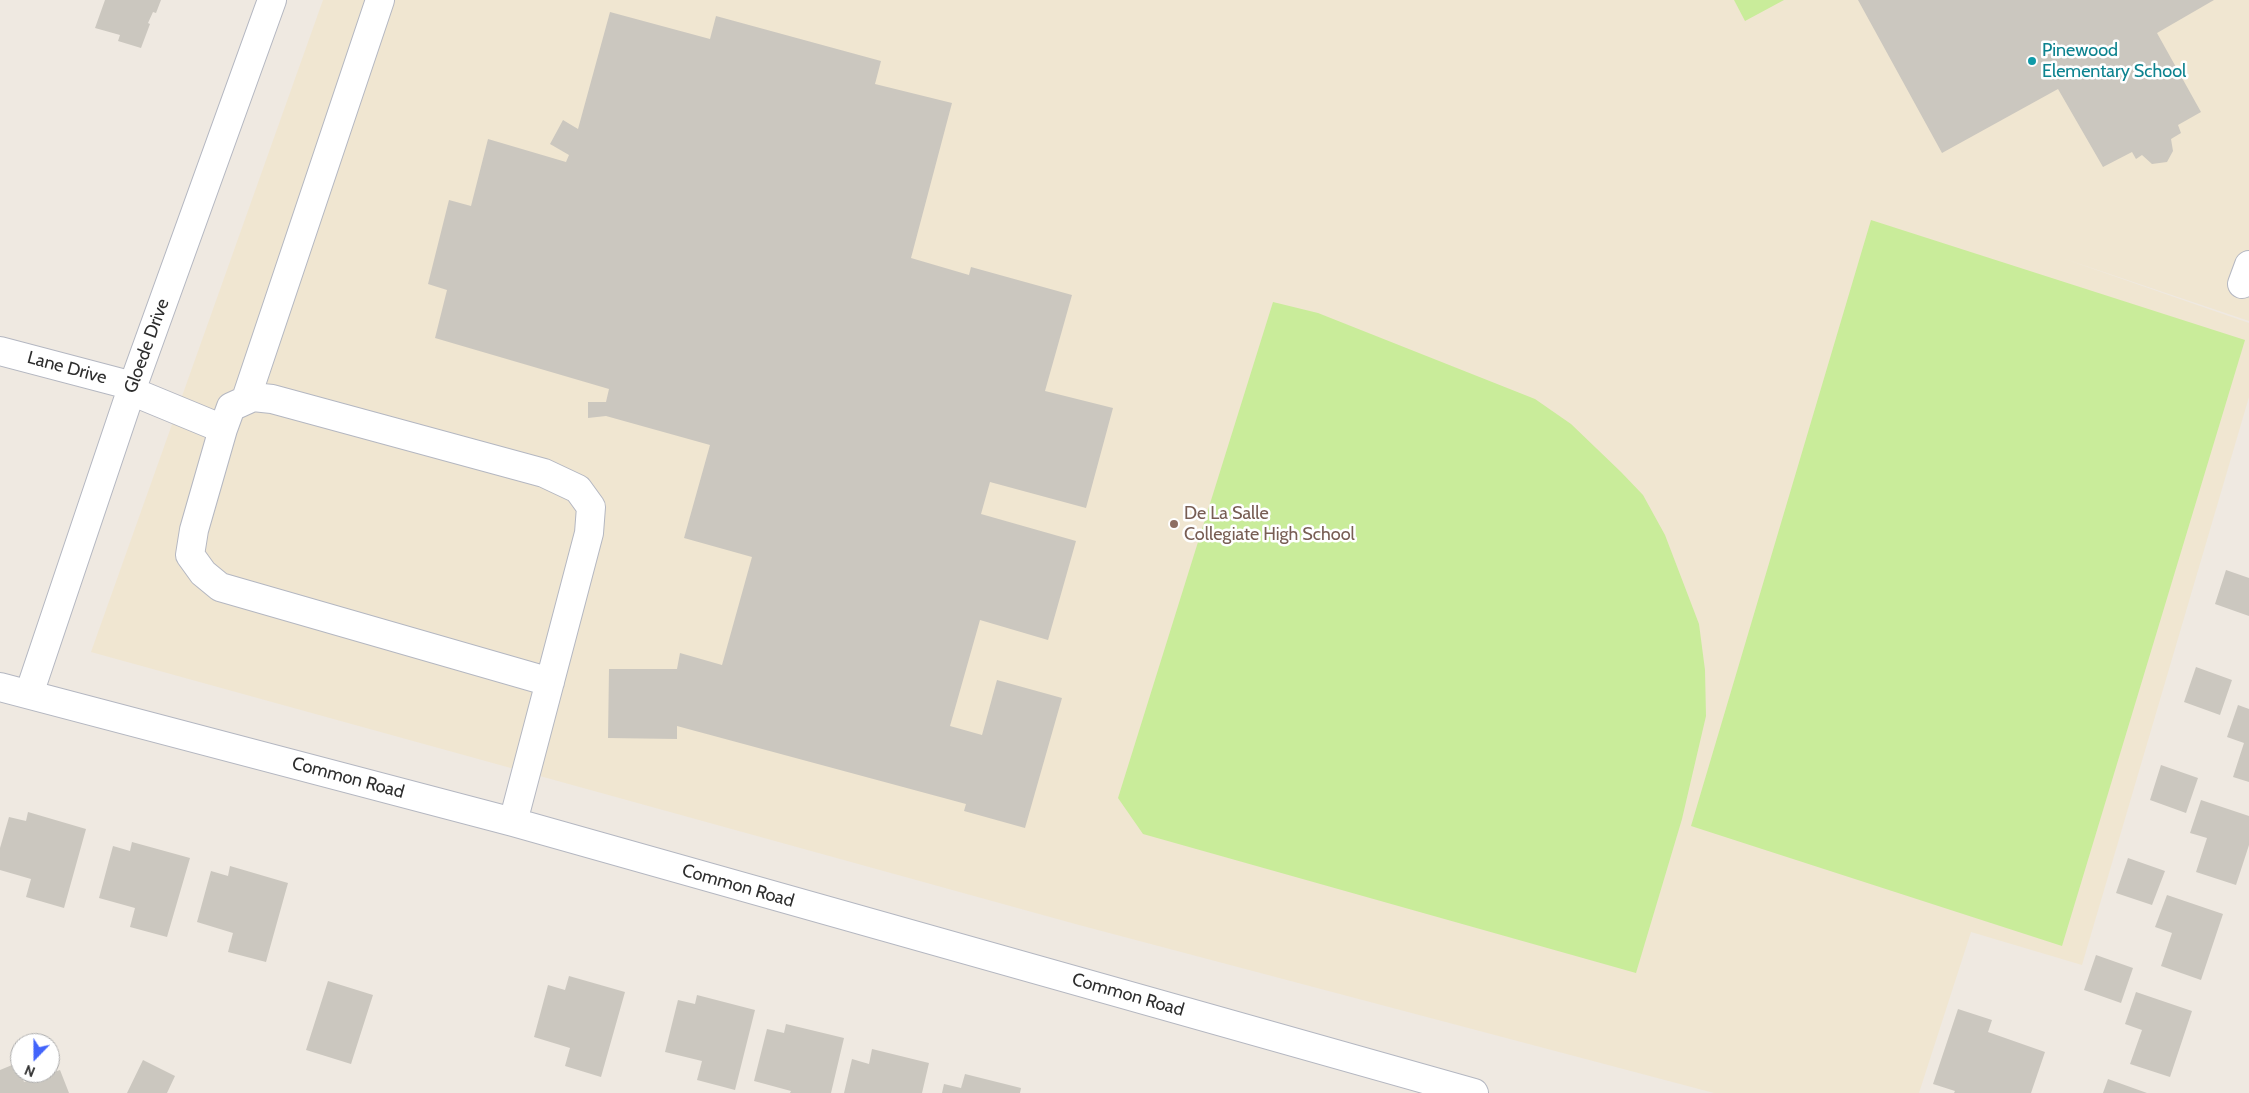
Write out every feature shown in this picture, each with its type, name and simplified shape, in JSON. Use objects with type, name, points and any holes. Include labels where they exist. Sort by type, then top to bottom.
[{"type":"street","name":"Gloede Drive","points":[[29,694],[132,388],[272,0]]},
{"type":"street","points":[[246,400],[380,0]]},
{"type":"street","name":"Lane Drive","points":[[0,351],[132,388],[223,429]]},
{"type":"street","points":[[513,822],[550,682],[589,533],[591,507],[578,489],[544,473],[272,399],[253,398],[231,408],[223,429],[194,530],[190,555],[203,573],[220,587],[550,682]]},
{"type":"street","name":"Common Road","points":[[0,687],[513,822],[1474,1093]]},
{"type":"shaded area","name":"De La Salle Collegiate High School","points":[[323,0],[2249,0],[2249,321],[2062,258],[2249,323],[2249,397],[2082,965],[1971,932],[1919,1093],[1714,1093],[1079,925],[91,652]]},
{"type":"green space","points":[[1734,0],[1784,0],[1745,21]]},
{"type":"green space","points":[[1871,220],[2245,340],[2062,946],[1691,826]]},
{"type":"green space","points":[[1273,302],[1318,313],[1535,399],[1571,424],[1643,495],[1665,535],[1699,624],[1705,670],[1706,716],[1682,819],[1636,973],[1143,834],[1118,798]]},
{"type":"building","points":[[105,0],[161,0],[156,13],[153,12],[148,23],[150,24],[141,48],[118,41],[120,35],[95,28]]},
{"type":"building","name":"Pinewood Elementary School","points":[[1858,0],[2214,0],[2157,33],[2201,112],[2178,125],[2181,133],[2171,139],[2173,151],[2167,162],[2152,164],[2142,155],[2136,159],[2132,152],[2103,167],[2058,89],[1942,153]]},
{"type":"building","points":[[610,12],[710,39],[716,16],[881,61],[875,84],[952,103],[911,258],[969,275],[971,267],[1072,295],[1045,391],[1113,408],[1086,508],[990,482],[981,514],[1076,541],[1048,640],[980,620],[950,726],[982,735],[997,680],[1062,698],[1025,828],[964,811],[966,804],[677,726],[677,739],[608,738],[609,669],[677,669],[680,653],[722,665],[752,557],[684,538],[710,445],[606,416],[588,418],[588,402],[606,402],[609,389],[435,338],[447,290],[428,284],[449,200],[471,206],[488,139],[566,162],[569,155],[550,144],[563,120],[578,129]]},
{"type":"building","points":[[2226,570],[2249,578],[2249,616],[2215,604]]},
{"type":"building","points":[[2196,667],[2232,680],[2220,715],[2184,702]]},
{"type":"building","points":[[2238,705],[2249,709],[2249,782],[2233,777],[2244,743],[2227,737]]},
{"type":"building","points":[[2161,765],[2198,778],[2186,813],[2150,800]]},
{"type":"building","points":[[2201,800],[2249,816],[2249,845],[2236,885],[2196,872],[2207,838],[2190,833]]},
{"type":"building","points":[[28,812],[86,829],[64,908],[26,897],[31,879],[0,870],[0,848],[9,817],[26,821]]},
{"type":"building","points":[[132,842],[190,858],[167,937],[130,927],[135,908],[99,898],[113,846],[130,851]]},
{"type":"building","points":[[2128,858],[2165,871],[2152,905],[2116,893]]},
{"type":"building","points":[[230,866],[288,883],[266,962],[228,952],[233,933],[197,922],[211,871],[228,876]]},
{"type":"building","points":[[2167,895],[2223,914],[2201,980],[2161,966],[2172,933],[2155,927]]},
{"type":"building","points":[[2096,955],[2133,968],[2121,1003],[2084,990]]},
{"type":"building","points":[[569,976],[625,992],[601,1077],[565,1066],[570,1048],[534,1037],[548,985],[565,990]]},
{"type":"building","points":[[328,981],[373,995],[351,1064],[306,1050]]},
{"type":"building","points":[[2136,992],[2192,1011],[2170,1077],[2130,1064],[2142,1030],[2125,1024]]},
{"type":"building","points":[[697,995],[755,1010],[735,1090],[697,1080],[702,1061],[665,1052],[678,1000],[695,1004]]},
{"type":"building","points":[[1958,1009],[1992,1020],[1988,1032],[2045,1052],[2031,1093],[1954,1093],[1955,1091],[1933,1084]]},
{"type":"building","points":[[786,1024],[844,1038],[831,1093],[790,1093],[791,1091],[754,1081],[767,1029],[784,1033]]},
{"type":"building","points":[[872,1049],[929,1063],[922,1093],[844,1093],[852,1059],[869,1064]]},
{"type":"building","points":[[143,1060],[175,1076],[167,1093],[127,1093]]},
{"type":"building","points":[[10,1066],[10,1083],[60,1083],[60,1070],[69,1093],[0,1093],[0,1070]]},
{"type":"building","points":[[965,1074],[1021,1088],[1020,1093],[942,1093],[944,1084],[961,1088]]},
{"type":"building","points":[[2108,1079],[2147,1093],[2103,1093]]},
{"type":"place","name":"Pinewood Elementary School","points":[[2032,61]]},
{"type":"place","name":"De La Salle Collegiate High School","points":[[1174,524]]}]
